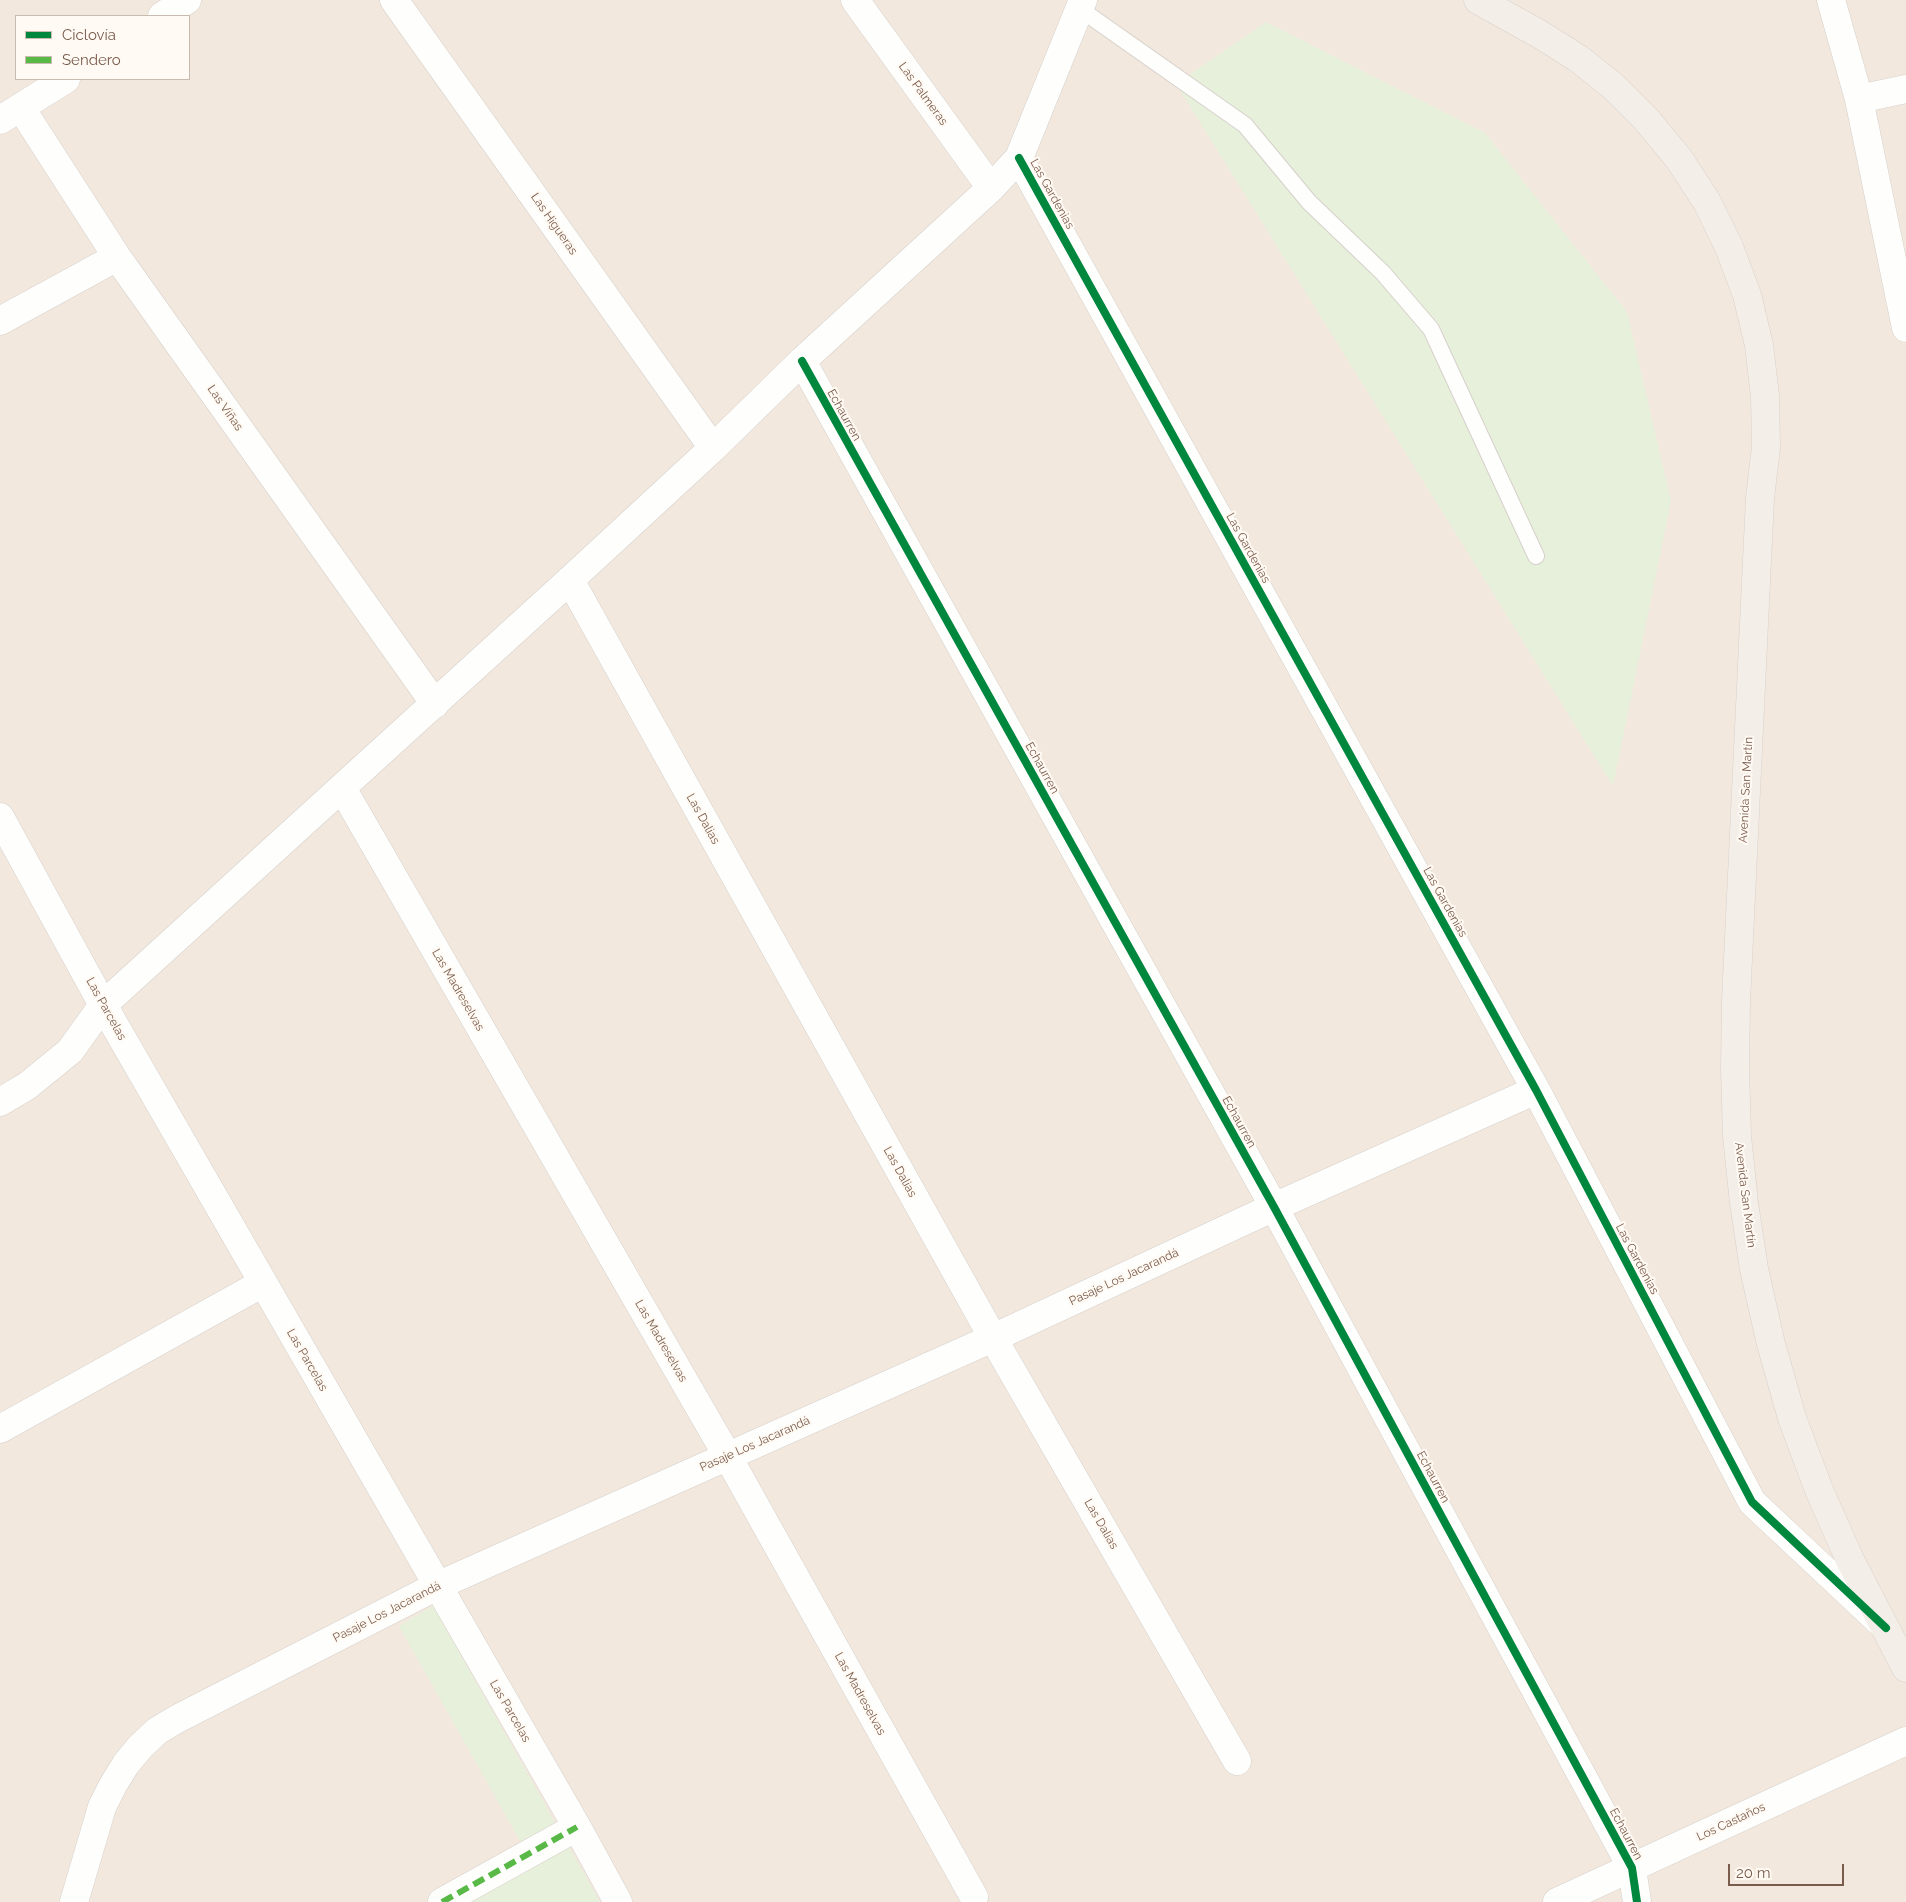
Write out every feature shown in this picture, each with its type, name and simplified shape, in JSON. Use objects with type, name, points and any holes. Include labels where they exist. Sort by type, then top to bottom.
[{"type":"main road","name":"Avenida San Martín","points":[[1478,0],[1541,35],[1579,59],[1614,87],[1646,119],[1679,159],[1707,202],[1729,247],[1747,295],[1759,345],[1765,396],[1766,447],[1760,498],[1736,1001],[1735,1069],[1737,1136],[1744,1203],[1754,1269],[1792,1418],[1819,1490],[1850,1560],[1906,1668]]},
{"type":"street","points":[[164,15],[187,0]]},
{"type":"street","name":"Las Higueras","points":[[394,0],[713,448]]},
{"type":"street","name":"Las Palmeras","points":[[856,0],[991,188]]},
{"type":"street","points":[[1831,0],[1859,99],[1906,328]]},
{"type":"street","points":[[0,1102],[27,1086],[70,1051],[104,1006],[570,580],[713,448],[802,361],[991,188],[1019,158],[1081,4]]},
{"type":"street","points":[[10,114],[64,80]]},
{"type":"street","points":[[1859,99],[1906,90]]},
{"type":"street","name":"Las Viñas","points":[[10,114],[117,257],[435,704]]},
{"type":"street","name":"Las Gardenias","points":[[1019,158],[1536,1090],[1752,1502],[1886,1628]]},
{"type":"street","points":[[0,321],[117,257]]},
{"type":"street","name":"Echaurren","points":[[802,361],[1274,1207],[1632,1868],[1637,1902]]},
{"type":"street","name":"Las Dalias","points":[[570,580],[993,1338],[1237,1761]]},
{"type":"street","name":"Las Madreselvas","points":[[342,788],[728,1457],[974,1898]]},
{"type":"street","name":"Las Parcelas","points":[[0,817],[104,1006],[577,1827],[618,1902]]},
{"type":"street","name":"Pasaje Los Jacarandá","points":[[74,1902],[102,1807],[113,1785],[126,1764],[157,1731],[177,1719],[437,1586],[993,1338],[1274,1207],[1536,1090]]},
{"type":"street","points":[[0,1429],[263,1283]]},
{"type":"street","name":"Los Castaños","points":[[1556,1902],[1906,1741]]},
{"type":"street","points":[[442,1902],[577,1827]]},
{"type":"lane","points":[[1081,4],[1245,125],[1309,202],[1383,273],[1431,329],[1536,556]]},
{"type":"shaded area","points":[[0,0],[1906,0],[1906,1902],[0,1902]]},
{"type":"green space","points":[[1266,22],[1485,133],[1627,312],[1671,501],[1613,786],[1176,84]]},
{"type":"green space","points":[[433,1606],[600,1902],[463,1902],[533,1864],[399,1626]]},
{"type":"marked path","points":[[442,1902],[577,1827]]},
{"type":"cycle path","points":[[1019,158],[1536,1090],[1752,1502],[1886,1628]]},
{"type":"cycle path","points":[[802,361],[1274,1207],[1632,1868],[1637,1902]]}]
